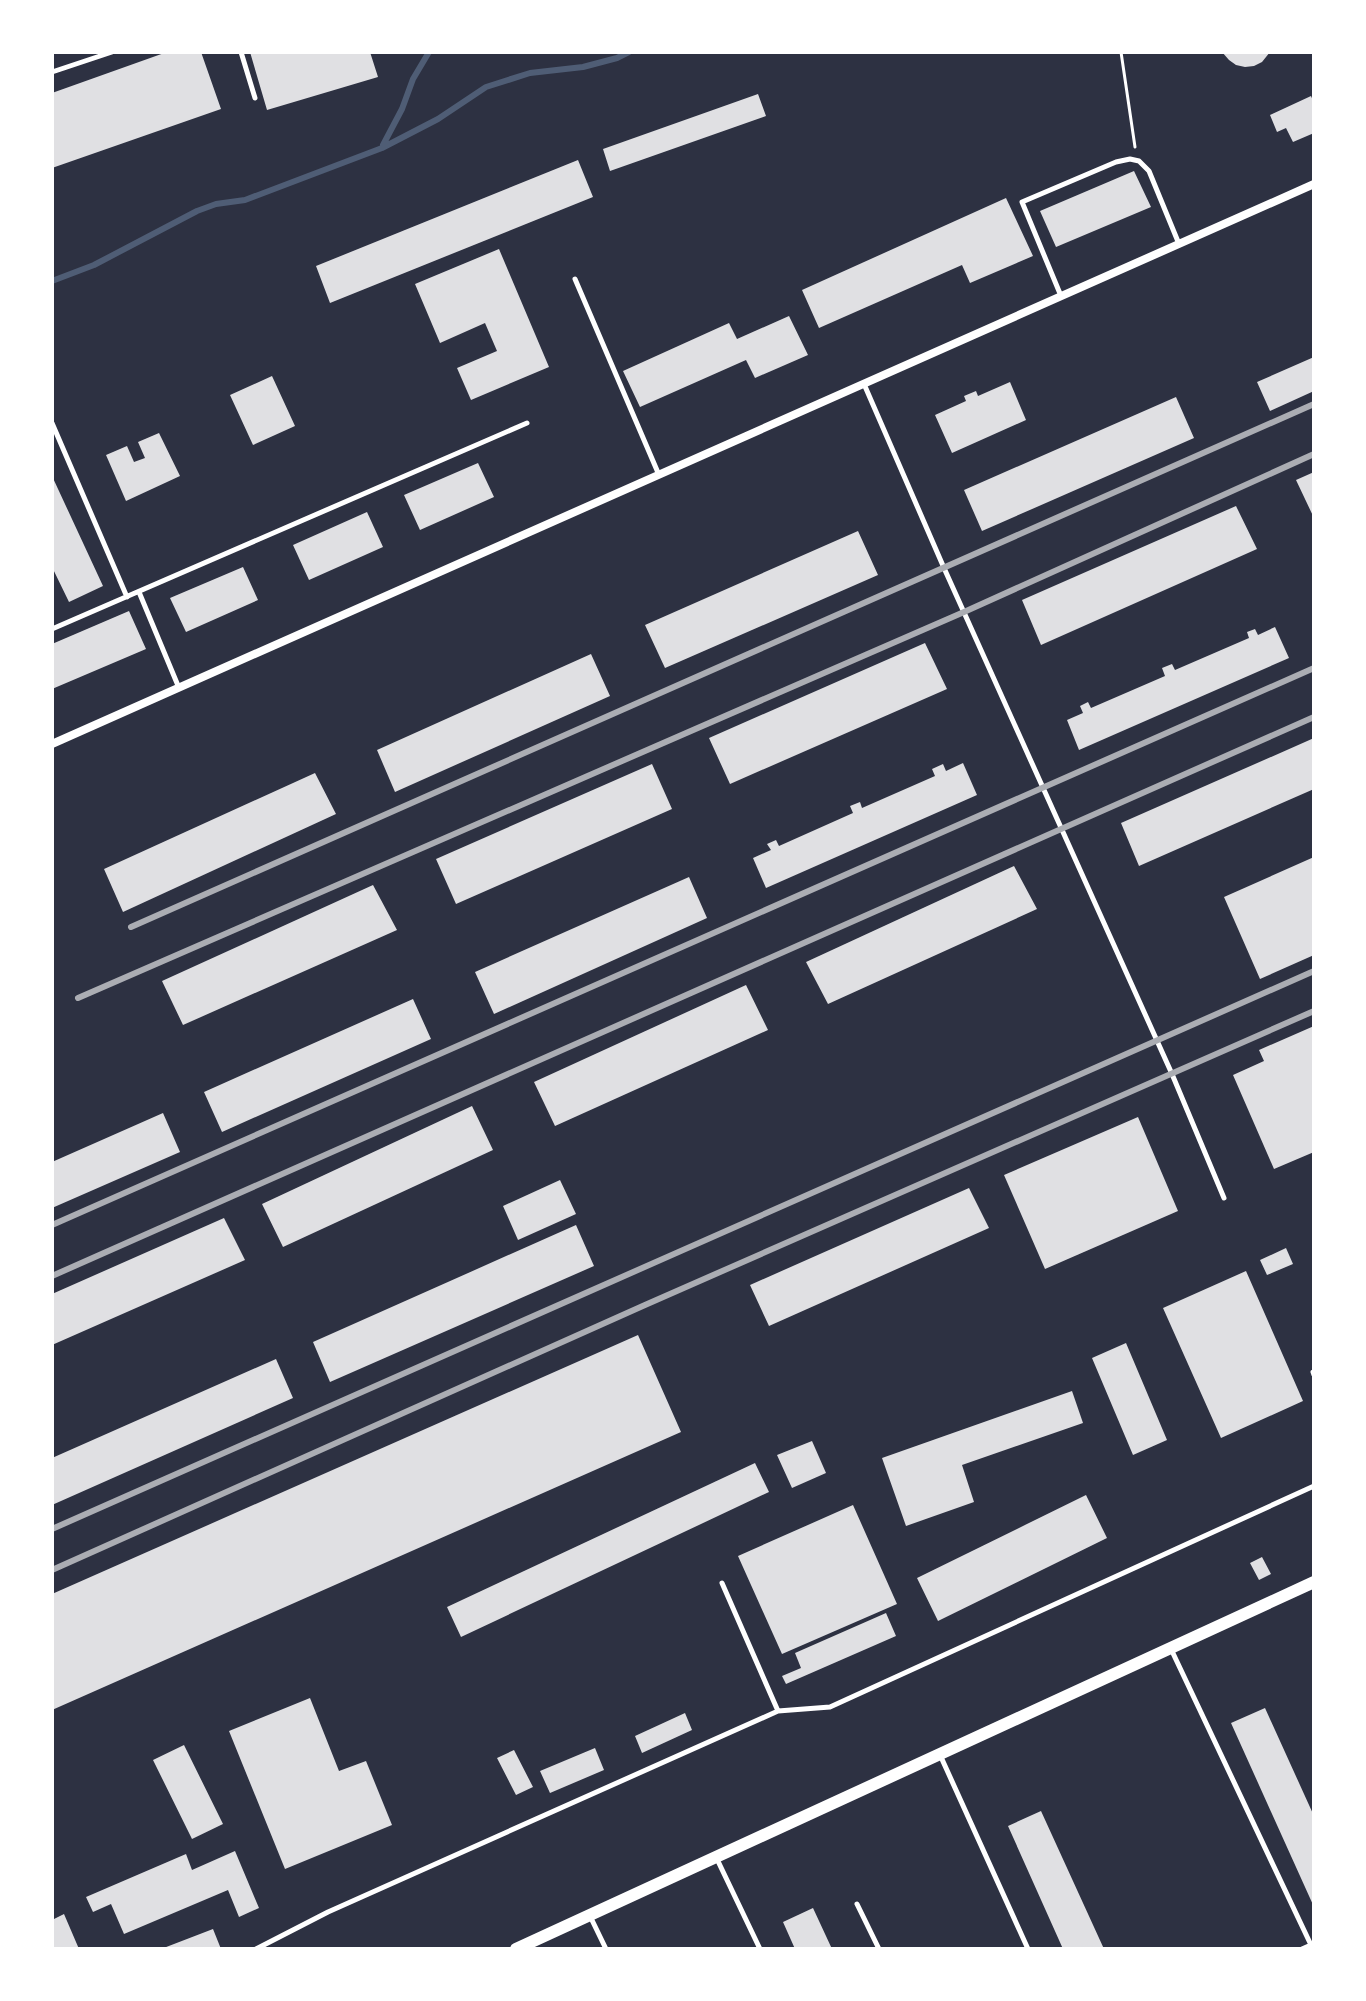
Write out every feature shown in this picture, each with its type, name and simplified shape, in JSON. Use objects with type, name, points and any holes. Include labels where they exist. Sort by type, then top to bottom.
[{"type":"street","points":[[52,744],[1314,184]]},
{"type":"street","points":[[516,1949],[1314,1582]]},
{"type":"lane","points":[[52,72],[112,52]]},
{"type":"lane","points":[[241,52],[255,98]]},
{"type":"lane","points":[[1062,297],[1022,202],[1116,162],[1139,161],[1149,171],[1179,244]]},
{"type":"lane","points":[[575,279],[659,475]]},
{"type":"lane","points":[[864,384],[1172,1074],[1224,1198]]},
{"type":"lane","points":[[52,423],[127,597]]},
{"type":"lane","points":[[52,629],[527,423]]},
{"type":"lane","points":[[139,592],[179,689]]},
{"type":"lane","points":[[256,1949],[343,1905],[778,1711],[830,1707],[1314,1486]]},
{"type":"lane","points":[[722,1583],[778,1711]]},
{"type":"lane","points":[[1171,1648],[1311,1945],[1302,1949]]},
{"type":"lane","points":[[939,1754],[1028,1949]]},
{"type":"lane","points":[[716,1857],[760,1949]]},
{"type":"lane","points":[[857,1904],[879,1949]]},
{"type":"lane","points":[[590,1915],[606,1949]]},
{"type":"path","points":[[1121,52],[1139,161]]},
{"type":"building","points":[[167,52],[201,52],[221,109],[52,168],[52,93]]},
{"type":"building","points":[[250,52],[370,52],[378,77],[267,110]]},
{"type":"building","points":[[1222,52],[1270,52],[1262,62],[1245,67],[1236,65]]},
{"type":"building","points":[[758,94],[766,116],[610,171],[603,149]]},
{"type":"building","points":[[1311,96],[1314,103],[1314,133],[1293,142],[1286,128],[1277,132],[1270,115]]},
{"type":"building","points":[[578,160],[593,197],[330,303],[316,266]]},
{"type":"building","points":[[1134,171],[1151,207],[1056,247],[1040,211]]},
{"type":"building","points":[[1006,198],[1033,256],[970,283],[962,265],[819,328],[802,290]]},
{"type":"building","points":[[499,249],[549,367],[471,400],[457,368],[497,351],[485,323],[440,343],[415,284]]},
{"type":"building","points":[[789,316],[808,355],[755,378],[746,360],[640,407],[623,371],[729,323],[737,339]]},
{"type":"building","points":[[1314,357],[1314,391],[1270,411],[1257,382]]},
{"type":"building","points":[[272,376],[295,426],[253,445],[230,395]]},
{"type":"building","points":[[1010,382],[1026,420],[952,453],[935,415],[966,401],[964,396],[976,391],[978,396]]},
{"type":"building","points":[[1176,397],[1194,438],[982,531],[964,490]]},
{"type":"building","points":[[159,433],[180,476],[126,501],[106,455],[127,446],[134,462],[145,458],[138,442]]},
{"type":"building","points":[[478,463],[494,497],[420,530],[404,495]]},
{"type":"building","points":[[1314,472],[1314,518],[1296,480]]},
{"type":"building","points":[[52,476],[103,586],[69,602],[52,567]]},
{"type":"building","points":[[1236,506],[1257,549],[1041,645],[1022,600]]},
{"type":"building","points":[[367,512],[383,547],[309,580],[293,545]]},
{"type":"building","points":[[858,531],[878,575],[665,668],[645,625]]},
{"type":"building","points":[[243,567],[258,600],[186,632],[170,598]]},
{"type":"building","points":[[129,611],[146,649],[52,689],[52,644]]},
{"type":"building","points":[[1275,627],[1289,658],[1079,750],[1067,720],[1083,713],[1080,706],[1088,702],[1091,708],[1165,676],[1162,668],[1172,664],[1175,670],[1249,638],[1247,632],[1255,629],[1258,635]]},
{"type":"building","points":[[925,643],[947,689],[730,784],[709,738]]},
{"type":"building","points":[[591,654],[610,696],[395,792],[377,750]]},
{"type":"building","points":[[1314,738],[1314,789],[1139,866],[1121,823]]},
{"type":"building","points":[[963,763],[977,795],[766,888],[753,858],[771,850],[767,844],[776,840],[779,846],[853,813],[850,806],[860,802],[862,808],[935,776],[932,769],[943,764],[946,771]]},
{"type":"building","points":[[652,764],[672,809],[456,904],[436,859]]},
{"type":"building","points":[[315,773],[336,814],[123,912],[104,869]]},
{"type":"building","points":[[1314,857],[1314,955],[1260,979],[1224,897]]},
{"type":"building","points":[[1014,866],[1037,909],[828,1004],[806,962]]},
{"type":"building","points":[[689,877],[707,918],[494,1014],[475,972]]},
{"type":"building","points":[[373,885],[397,930],[183,1025],[162,981]]},
{"type":"building","points":[[746,985],[768,1030],[555,1126],[534,1082]]},
{"type":"building","points":[[413,999],[431,1039],[222,1132],[204,1092]]},
{"type":"building","points":[[1314,1026],[1314,1152],[1274,1169],[1233,1075],[1264,1061],[1259,1050]]},
{"type":"building","points":[[472,1106],[493,1150],[283,1247],[262,1204]]},
{"type":"building","points":[[163,1113],[180,1152],[52,1208],[52,1162]]},
{"type":"building","points":[[1138,1117],[1178,1211],[1045,1269],[1004,1175]]},
{"type":"building","points":[[560,1180],[576,1214],[518,1240],[503,1206]]},
{"type":"building","points":[[969,1188],[989,1228],[769,1326],[750,1285]]},
{"type":"building","points":[[224,1218],[245,1260],[52,1345],[52,1294]]},
{"type":"building","points":[[576,1225],[594,1266],[330,1382],[313,1342]]},
{"type":"building","points":[[1286,1248],[1293,1264],[1267,1275],[1260,1260]]},
{"type":"building","points":[[1246,1271],[1303,1401],[1221,1438],[1163,1308]]},
{"type":"building","points":[[638,1335],[681,1432],[52,1710],[52,1594]]},
{"type":"building","points":[[1126,1343],[1167,1440],[1133,1455],[1092,1358]]},
{"type":"building","points":[[276,1359],[293,1398],[52,1505],[52,1458]]},
{"type":"building","points":[[1072,1391],[1083,1423],[962,1465],[974,1502],[906,1526],[882,1458]]},
{"type":"building","points":[[812,1441],[826,1473],[792,1488],[777,1455]]},
{"type":"building","points":[[755,1463],[769,1492],[461,1637],[447,1607]]},
{"type":"building","points":[[1086,1495],[1107,1538],[938,1621],[917,1578]]},
{"type":"building","points":[[853,1505],[897,1604],[782,1654],[738,1556]]},
{"type":"building","points":[[1262,1557],[1271,1574],[1259,1580],[1250,1563]]},
{"type":"building","points":[[886,1613],[896,1636],[786,1684],[782,1676],[801,1668],[795,1653]]},
{"type":"building","points":[[310,1698],[339,1771],[366,1761],[392,1825],[285,1869],[229,1731]]},
{"type":"building","points":[[1265,1708],[1314,1816],[1314,1907],[1231,1723]]},
{"type":"building","points":[[685,1713],[692,1730],[642,1753],[635,1736]]},
{"type":"building","points":[[184,1745],[223,1824],[192,1839],[153,1760]]},
{"type":"building","points":[[595,1748],[604,1770],[550,1793],[540,1771]]},
{"type":"building","points":[[514,1750],[533,1787],[516,1795],[497,1758]]},
{"type":"building","points":[[1041,1811],[1104,1949],[1063,1949],[1008,1826]]},
{"type":"building","points":[[235,1851],[259,1908],[239,1917],[228,1890],[124,1934],[111,1904],[93,1912],[86,1897],[186,1854],[192,1870]]},
{"type":"building","points":[[813,1908],[832,1949],[795,1949],[783,1922]]},
{"type":"building","points":[[64,1914],[79,1949],[52,1949],[52,1920]]},
{"type":"building","points":[[213,1929],[221,1949],[161,1949]]},
{"type":"waterway","points":[[383,145],[429,52]]},
{"type":"waterway","points":[[52,281],[94,265],[197,211],[216,204],[245,200],[382,148],[438,119],[486,87],[530,73],[583,67],[629,52]]},
{"type":"railway","points":[[131,927],[1314,404]]},
{"type":"railway","points":[[78,998],[964,612],[1314,454]]},
{"type":"railway","points":[[52,1225],[1314,668]]},
{"type":"railway","points":[[52,1276],[1314,717]]},
{"type":"railway","points":[[52,1529],[1314,971]]},
{"type":"railway","points":[[52,1570],[1314,1011]]}]
